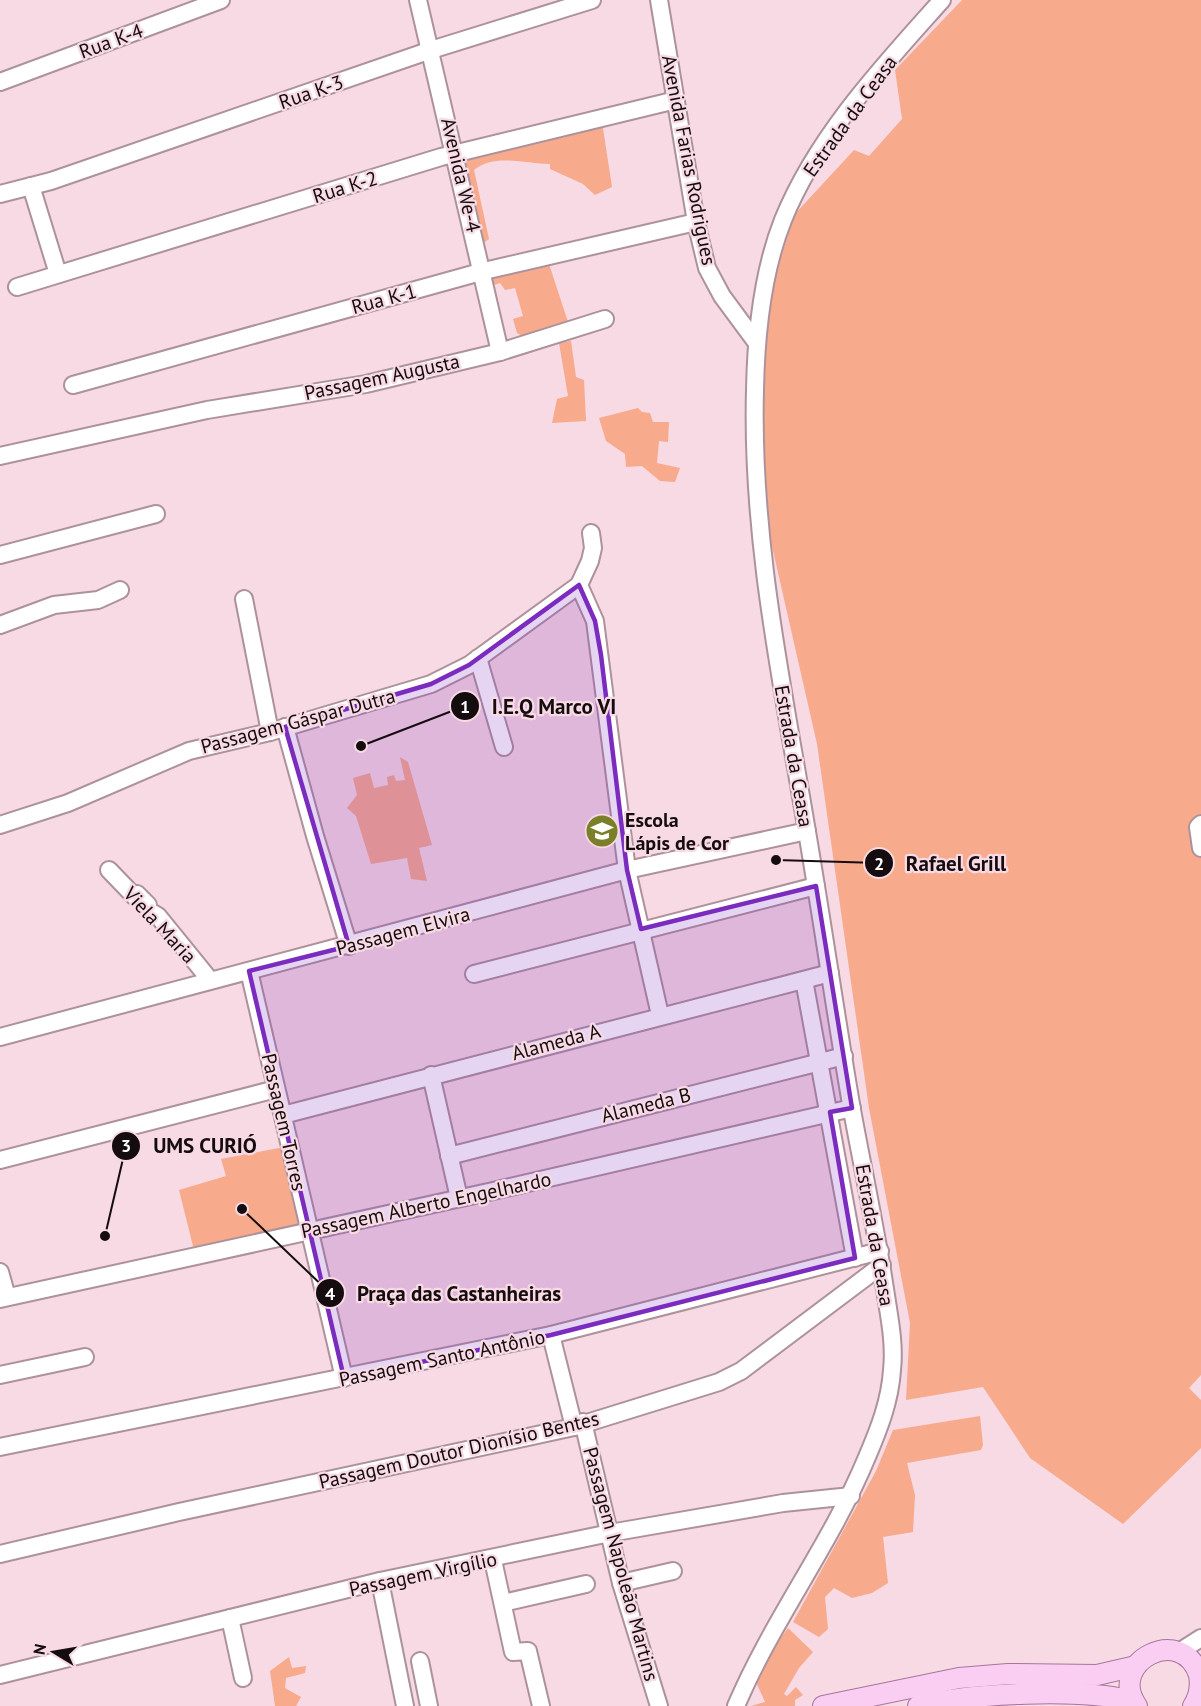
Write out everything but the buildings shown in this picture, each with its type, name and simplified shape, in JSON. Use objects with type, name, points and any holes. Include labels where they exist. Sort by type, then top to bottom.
[{"type":"main road","points":[[1135,1703],[1130,1683],[1136,1666],[1144,1656],[1155,1651],[1194,1662],[1200,1690],[1197,1702]]},
{"type":"main road","points":[[823,1706],[959,1678],[1008,1674],[1097,1675],[1136,1666]]},
{"type":"main road","points":[[918,1706],[995,1696],[1108,1695],[1135,1703]]},
{"type":"street","name":"Rua K-4","points":[[0,82],[204,3],[222,0]]},
{"type":"street","name":"Avenida We-4","points":[[418,0],[484,271],[500,352]]},
{"type":"street","name":"Rua K-3","points":[[0,194],[31,186],[431,50],[592,0]]},
{"type":"street","name":"Avenida Farias Rodrigues","points":[[659,0],[696,222],[707,268],[722,296],[756,342]]},
{"type":"street","name":"Estrada da Ceasa","points":[[736,1706],[757,1659],[851,1496],[880,1425],[892,1370],[893,1339],[768,603],[754,429],[756,342],[767,280],[782,222],[810,165],[863,93],[942,0]]},
{"type":"street","name":"Rua K-2","points":[[16,287],[456,153],[676,100]]},
{"type":"street","points":[[31,186],[58,274]]},
{"type":"street","name":"Rua K-1","points":[[73,385],[484,271],[696,222]]},
{"type":"street","name":"Passagem Augusta","points":[[0,456],[207,410],[366,384],[500,352],[605,319]]},
{"type":"street","points":[[0,555],[156,514]]},
{"type":"street","points":[[591,533],[591,555],[579,585],[595,621],[627,870],[660,1015]]},
{"type":"street","name":"Passagem Gáspar Dutra","points":[[0,825],[68,803],[189,751],[278,730],[431,684],[478,658],[579,585]]},
{"type":"street","points":[[0,626],[54,605],[81,604],[120,590]]},
{"type":"street","points":[[244,598],[278,730],[315,836],[349,946]]},
{"type":"street","points":[[478,658],[504,747]]},
{"type":"street","points":[[1201,824],[1198,828],[1201,848]]},
{"type":"street","name":"Passagem Elvira","points":[[0,1037],[210,980],[349,946],[627,870],[807,831]]},
{"type":"street","name":"Viela Maria","points":[[109,870],[135,897],[137,894],[148,905],[148,910],[158,916],[210,980]]},
{"type":"street","points":[[474,974],[641,929],[816,886]]},
{"type":"street","name":"Passagem Torres","points":[[249,971],[344,1378]]},
{"type":"street","name":"Alameda A","points":[[283,1115],[660,1015],[830,973]]},
{"type":"street","name":"Estrada da Ceasa","points":[[804,980],[855,1258]]},
{"type":"street","name":"Alameda B","points":[[449,1156],[844,1056]]},
{"type":"street","points":[[431,1075],[459,1198]]},
{"type":"street","points":[[0,1160],[276,1089]]},
{"type":"street","name":"Passagem Alberto Engelhardo","points":[[3,1298],[459,1198],[852,1108]]},
{"type":"street","name":"Passagem Santo Antônio","points":[[0,1447],[551,1335],[855,1258],[881,1258]]},
{"type":"street","name":"Passagem Doutor Dionísio Bentes","points":[[0,1554],[179,1512],[579,1425],[707,1386],[733,1375],[881,1258]]},
{"type":"street","points":[[0,1272],[3,1298]]},
{"type":"street","name":"Passagem Napoleão Martins","points":[[551,1335],[610,1533],[621,1583],[659,1706]]},
{"type":"street","points":[[0,1376],[85,1357]]},
{"type":"street","name":"Passagem Virgílio","points":[[0,1675],[380,1581],[493,1560],[610,1533],[783,1503],[851,1496]]},
{"type":"street","points":[[493,1560],[513,1652],[528,1651],[542,1706]]},
{"type":"street","points":[[621,1583],[673,1571]]},
{"type":"street","points":[[380,1581],[405,1706]]},
{"type":"street","points":[[503,1602],[586,1584]]},
{"type":"street","points":[[230,1618],[243,1678]]},
{"type":"street","points":[[1194,1662],[1201,1638]]},
{"type":"street","points":[[420,1661],[429,1706]]},
{"type":"highlighted area","points":[[579,585],[595,621],[627,870],[641,929],[816,886],[852,1108],[830,1112],[855,1258],[551,1335],[344,1378],[249,971],[349,946],[285,727],[431,684],[469,665]]},
{"type":"shaded area","points":[[962,0],[1201,0],[1201,1375],[1189,1388],[1201,1400],[1201,1448],[1123,1524],[1030,1458],[983,1387],[906,1400],[910,1323],[869,1108],[817,744],[769,533],[758,376],[772,286],[794,215],[854,150],[869,156],[902,119],[895,70]]},
{"type":"shaded area","points":[[602,122],[612,187],[595,195],[583,184],[550,169],[550,164],[501,161],[482,165],[474,170],[489,239],[482,244],[464,161]]},
{"type":"shaded area","points":[[548,261],[569,325],[531,341],[517,333],[513,319],[523,316],[515,288],[505,290],[500,283],[491,286],[489,274]]},
{"type":"shaded area","points":[[571,341],[576,377],[584,380],[586,421],[552,423],[557,399],[568,396],[559,343]]},
{"type":"shaded area","points":[[638,408],[642,412],[650,413],[653,422],[669,422],[668,442],[659,441],[657,463],[680,468],[675,482],[660,481],[642,466],[626,467],[625,454],[606,441],[599,418]]},
{"type":"shaded area","points":[[400,757],[408,762],[432,845],[419,848],[427,881],[411,879],[407,858],[371,864],[356,816],[347,808],[357,795],[353,778],[370,773],[374,788],[388,785],[387,777],[394,775],[396,781],[405,780]]},
{"type":"shaded area","points":[[284,1147],[304,1229],[194,1250],[179,1190],[226,1176],[221,1159]]},
{"type":"shaded area","points":[[980,1416],[983,1445],[981,1450],[907,1463],[915,1495],[913,1532],[883,1537],[888,1583],[872,1593],[852,1598],[834,1588],[825,1597],[828,1629],[819,1637],[793,1622],[876,1471],[893,1430]]},
{"type":"shaded area","points":[[788,1628],[813,1652],[799,1668],[784,1694],[787,1696],[796,1687],[803,1695],[795,1700],[795,1706],[751,1706],[765,1702],[756,1682],[772,1649]]},
{"type":"shaded area","points":[[289,1657],[292,1668],[306,1666],[305,1673],[286,1678],[285,1688],[301,1697],[296,1706],[275,1706],[270,1671]]},
{"type":"place","name":"I.E.Q Marco VI","points":[[361,746]]},
{"type":"place","name":"Escola Lápis de Cor","points":[[602,831]]},
{"type":"place","name":"Rafael Grill","points":[[776,860]]},
{"type":"place","name":"Praça das Castanheiras","points":[[242,1209]]},
{"type":"place","name":"UMS CURIÓ","points":[[105,1236]]}]
